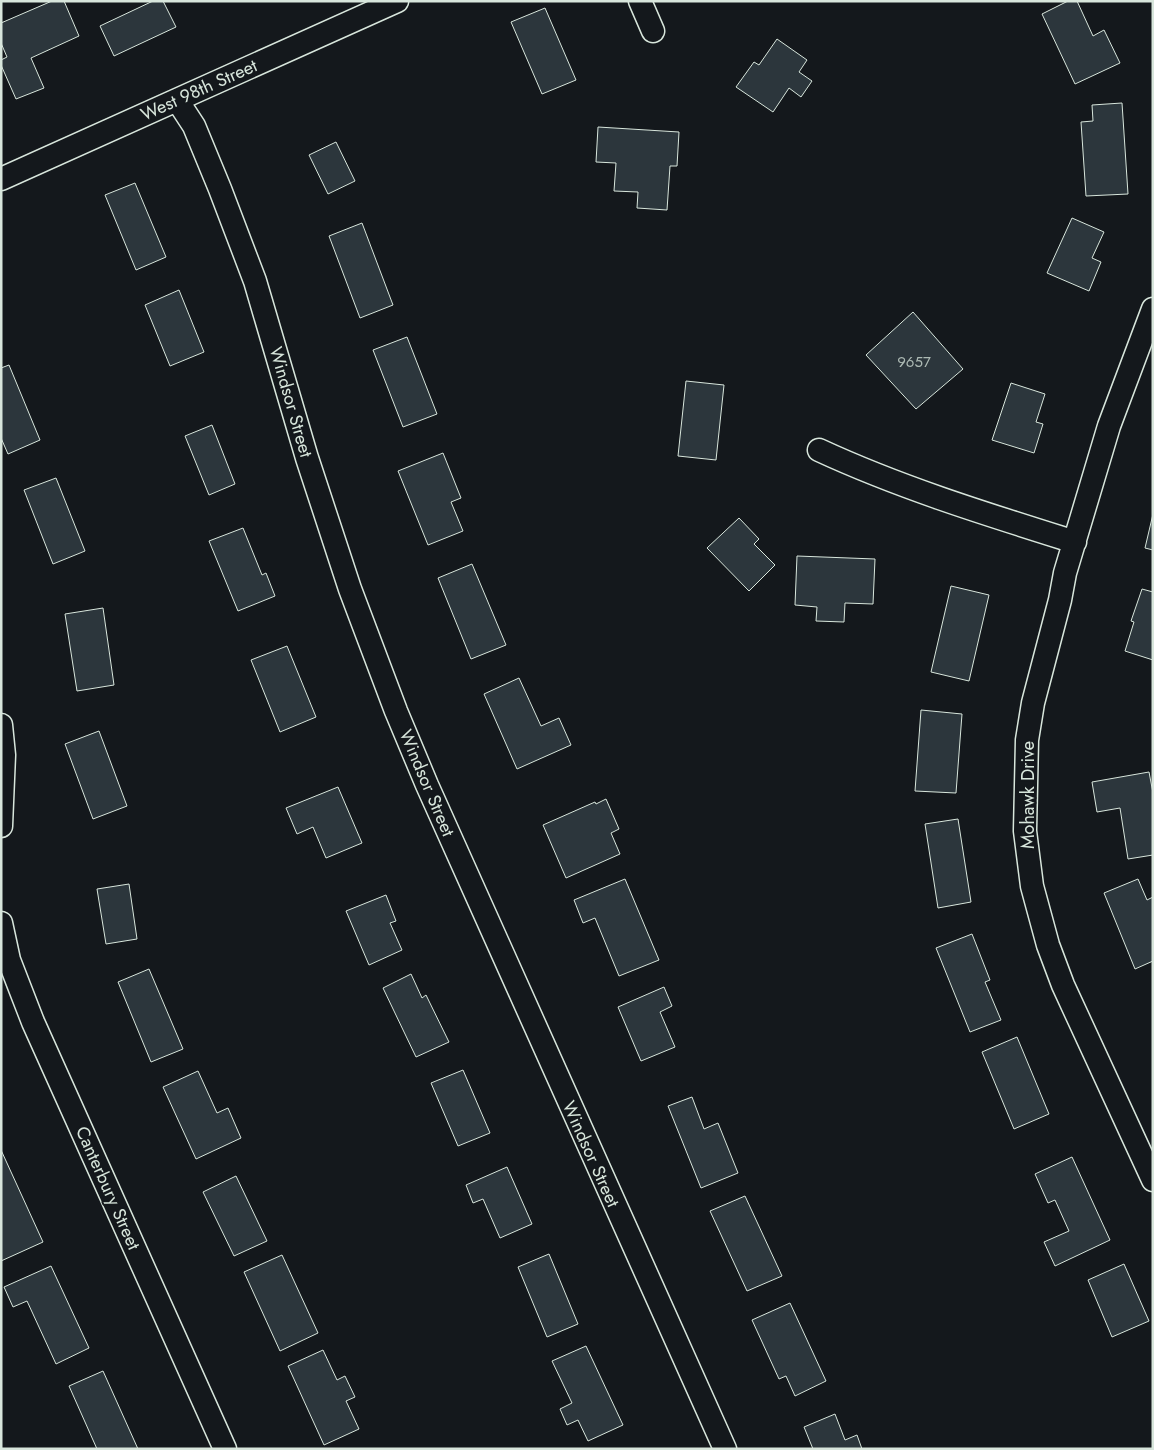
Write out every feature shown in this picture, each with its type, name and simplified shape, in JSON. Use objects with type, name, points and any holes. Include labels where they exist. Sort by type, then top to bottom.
[{"type":"street","name":"West 98th Street","points":[[1,178],[397,1]]},
{"type":"street","points":[[640,1],[653,31]]},
{"type":"street","name":"Windsor Street","points":[[177,100],[194,126],[255,281],[307,458],[350,589],[399,719],[439,813],[725,1449]]},
{"type":"street","name":"Mohawk Drive","points":[[1152,1174],[1063,985],[1048,945],[1032,886],[1025,831],[1027,740],[1033,703],[1075,542],[1109,426],[1153,309]]},
{"type":"street","points":[[819,450],[854,466],[964,507],[1075,542]]},
{"type":"street","points":[[1,725],[4,756],[1,826]]},
{"type":"street","name":"Canterbury Street","points":[[1,923],[9,960],[33,1022],[225,1449]]},
{"type":"building","points":[[52,1],[64,1],[79,36],[31,58],[44,88],[16,99],[1,65],[1,60],[7,57],[1,43],[1,23]]},
{"type":"building","points":[[153,1],[163,1],[176,27],[114,56],[100,26]]},
{"type":"building","points":[[1068,1],[1077,1],[1093,36],[1104,30],[1120,63],[1075,84],[1042,14]]},
{"type":"building","points":[[545,8],[576,80],[542,94],[511,22]]},
{"type":"building","points":[[777,39],[807,60],[799,72],[812,81],[801,97],[789,88],[773,112],[736,87],[754,62],[759,65]]},
{"type":"building","points":[[1122,103],[1128,194],[1086,196],[1081,122],[1093,121],[1092,105]]},
{"type":"building","points":[[598,127],[679,132],[677,166],[670,166],[667,210],[637,208],[638,192],[614,191],[616,163],[596,162]]},
{"type":"building","points":[[336,142],[355,181],[328,194],[309,155]]},
{"type":"building","points":[[135,183],[166,257],[136,270],[105,195]]},
{"type":"building","points":[[1072,218],[1104,232],[1092,258],[1101,262],[1089,291],[1047,273]]},
{"type":"building","points":[[362,223],[393,305],[360,318],[329,236]]},
{"type":"building","points":[[179,290],[204,352],[170,366],[145,305]]},
{"type":"building","points":[[913,312],[963,369],[916,409],[866,355]]},
{"type":"building","points":[[407,337],[437,414],[403,427],[373,350]]},
{"type":"building","points":[[9,365],[40,440],[8,454],[1,438],[1,368]]},
{"type":"building","points":[[686,381],[724,385],[716,460],[678,456]]},
{"type":"building","points":[[1011,383],[1045,394],[1036,422],[1043,424],[1034,453],[992,440]]},
{"type":"building","points":[[212,425],[235,484],[209,495],[185,436]]},
{"type":"building","points":[[443,453],[461,498],[451,502],[463,531],[428,545],[398,471]]},
{"type":"building","points":[[56,478],[85,551],[53,564],[24,490]]},
{"type":"building","points":[[1153,514],[1153,550],[1145,548]]},
{"type":"building","points":[[739,518],[759,539],[754,544],[775,565],[749,591],[707,548]]},
{"type":"building","points":[[243,528],[262,575],[266,573],[275,596],[238,611],[209,541]]},
{"type":"building","points":[[797,556],[875,559],[873,604],[845,603],[844,622],[816,621],[817,607],[795,605]]},
{"type":"building","points":[[472,564],[506,645],[471,659],[438,578]]},
{"type":"building","points":[[951,586],[989,595],[969,681],[931,672]]},
{"type":"building","points":[[1142,589],[1153,592],[1153,660],[1125,651],[1134,622],[1131,621]]},
{"type":"building","points":[[103,608],[114,685],[77,691],[65,614]]},
{"type":"building","points":[[287,646],[316,717],[280,732],[251,660]]},
{"type":"building","points":[[519,678],[541,726],[559,718],[571,745],[517,769],[484,694]]},
{"type":"building","points":[[921,710],[962,714],[956,793],[915,791]]},
{"type":"building","points":[[99,731],[127,806],[93,819],[65,744]]},
{"type":"building","points":[[1149,772],[1153,793],[1153,855],[1128,859],[1120,808],[1097,812],[1092,782]]},
{"type":"building","points":[[338,787],[362,843],[326,858],[313,827],[297,834],[286,808]]},
{"type":"building","points":[[606,799],[619,829],[611,833],[620,854],[566,878],[543,825]]},
{"type":"building","points":[[958,819],[971,902],[938,908],[925,824]]},
{"type":"building","points":[[625,879],[659,960],[619,976],[595,918],[583,923],[574,900]]},
{"type":"building","points":[[1138,879],[1147,900],[1153,897],[1153,961],[1135,969],[1104,893]]},
{"type":"building","points":[[129,884],[137,939],[106,944],[97,889]]},
{"type":"building","points":[[386,895],[396,921],[390,923],[402,950],[369,965],[346,911]]},
{"type":"building","points":[[972,934],[990,980],[985,982],[1001,1020],[970,1032],[936,948]]},
{"type":"building","points":[[149,969],[183,1049],[151,1062],[118,982]]},
{"type":"building","points":[[411,974],[422,998],[426,995],[449,1042],[416,1057],[383,988]]},
{"type":"building","points":[[664,987],[672,1006],[660,1012],[675,1047],[641,1061],[618,1007]]},
{"type":"building","points":[[1017,1037],[1049,1114],[1014,1129],[982,1052]]},
{"type":"building","points":[[463,1070],[490,1133],[458,1146],[431,1083]]},
{"type":"building","points":[[198,1071],[217,1113],[228,1108],[241,1138],[196,1159],[163,1087]]},
{"type":"building","points":[[692,1097],[704,1129],[718,1123],[738,1173],[701,1188],[668,1106]]},
{"type":"building","points":[[1,1150],[43,1242],[1,1261]]},
{"type":"building","points":[[1072,1157],[1110,1240],[1055,1266],[1044,1242],[1069,1231],[1055,1200],[1048,1203],[1035,1174]]},
{"type":"building","points":[[507,1167],[532,1224],[500,1238],[483,1199],[473,1203],[466,1185]]},
{"type":"building","points":[[236,1176],[267,1241],[234,1256],[203,1192]]},
{"type":"building","points":[[745,1196],[782,1276],[747,1291],[710,1211]]},
{"type":"building","points":[[549,1254],[578,1324],[547,1337],[518,1267]]},
{"type":"building","points":[[282,1255],[318,1333],[280,1351],[244,1272]]},
{"type":"building","points":[[1124,1264],[1149,1321],[1112,1337],[1088,1280]]},
{"type":"building","points":[[51,1266],[89,1348],[56,1364],[27,1301],[13,1307],[4,1287]]},
{"type":"building","points":[[790,1303],[826,1381],[795,1396],[786,1376],[779,1379],[752,1320]]},
{"type":"building","points":[[586,1346],[623,1425],[588,1441],[578,1420],[567,1425],[560,1409],[572,1403],[552,1361]]},
{"type":"building","points":[[323,1350],[337,1380],[345,1376],[355,1397],[346,1401],[359,1429],[324,1445],[288,1366]]},
{"type":"building","points":[[103,1371],[138,1449],[97,1449],[69,1386]]},
{"type":"building","points":[[835,1414],[845,1440],[857,1435],[862,1449],[813,1449],[804,1427]]}]
